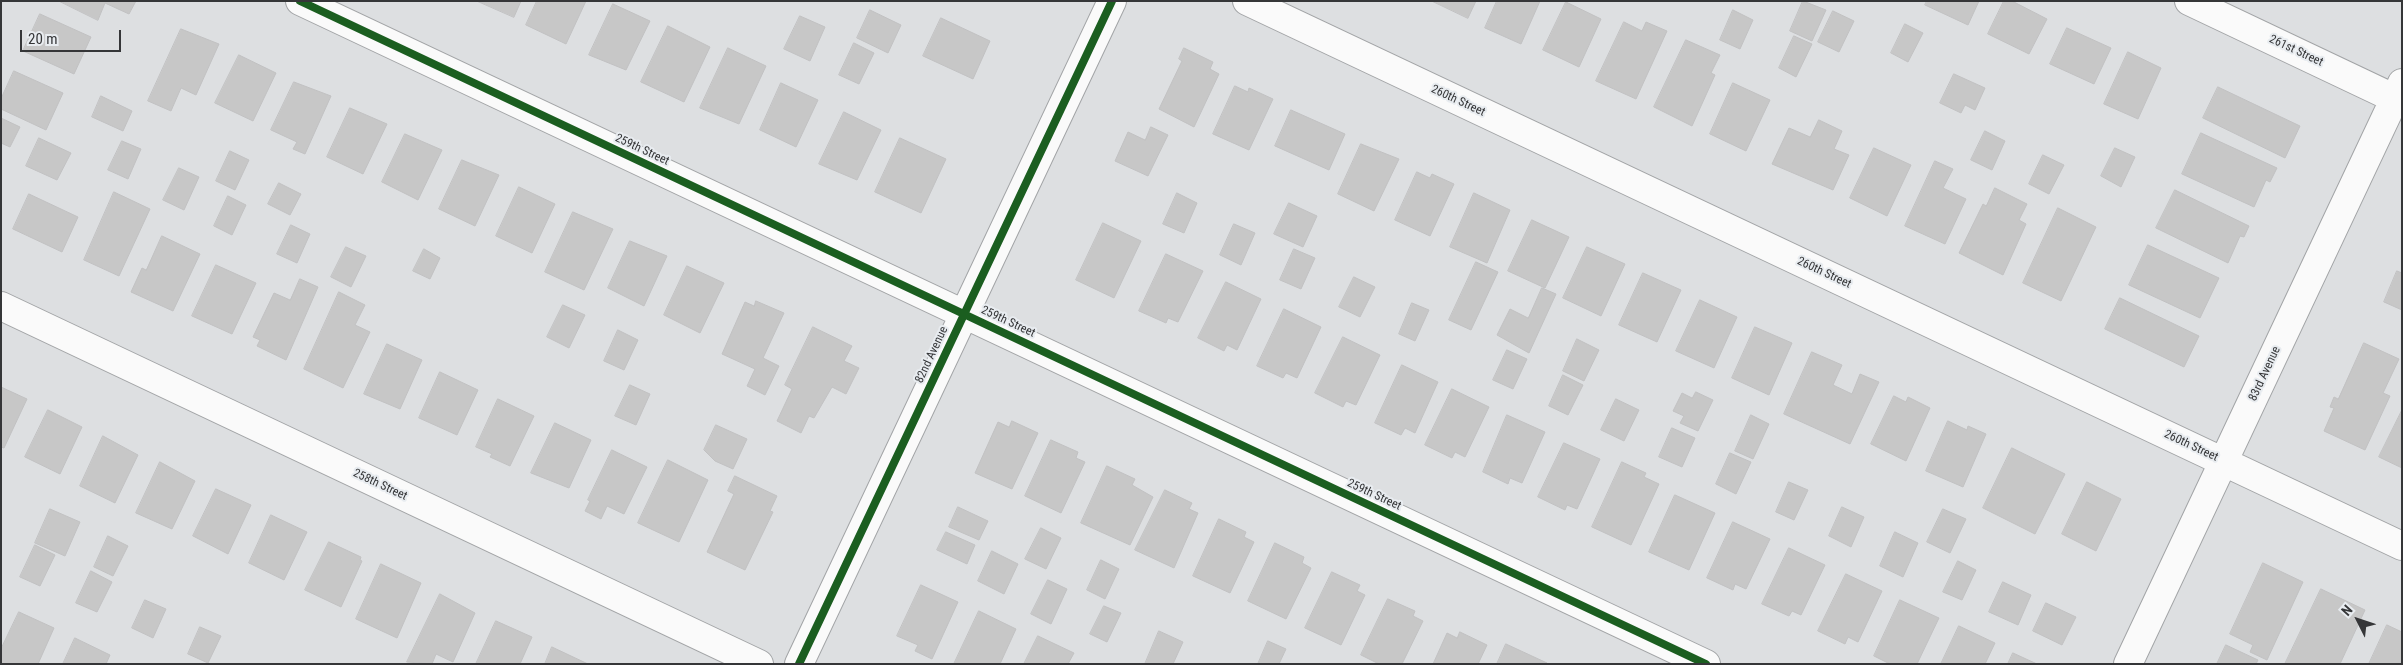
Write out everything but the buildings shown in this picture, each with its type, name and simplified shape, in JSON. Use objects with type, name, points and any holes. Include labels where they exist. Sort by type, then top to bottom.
[{"type":"street","name":"259th Street","points":[[300,1],[1706,664]]},
{"type":"street","name":"82nd Avenue","points":[[799,664],[1112,1]]},
{"type":"street","name":"260th Street","points":[[1247,1],[2402,546]]},
{"type":"street","name":"261st Street","points":[[2189,1],[2399,94]]},
{"type":"street","name":"83rd Avenue","points":[[2128,664],[2399,94]]},
{"type":"street","name":"258th Street","points":[[1,306],[759,664]]},
{"type":"cycle path","points":[[300,1],[1706,664]]},
{"type":"cycle path","points":[[799,664],[1112,1]]}]
